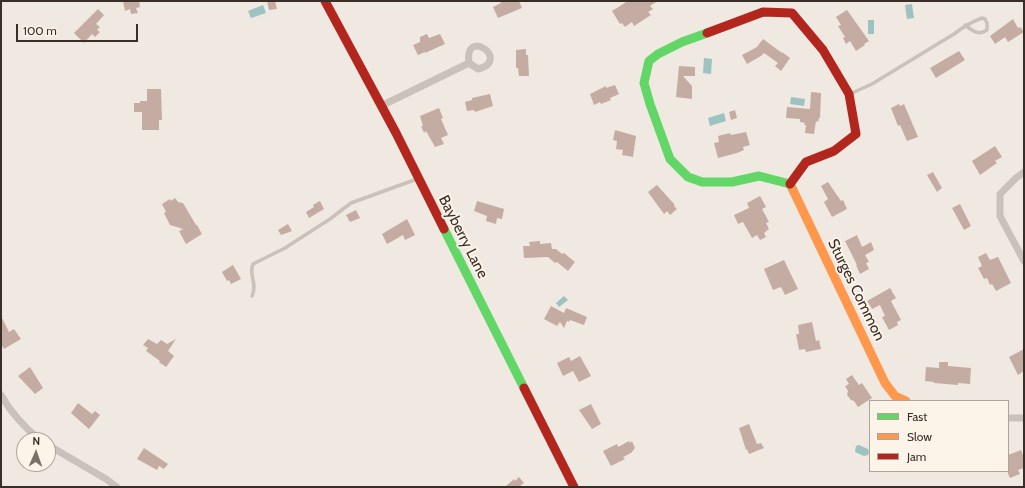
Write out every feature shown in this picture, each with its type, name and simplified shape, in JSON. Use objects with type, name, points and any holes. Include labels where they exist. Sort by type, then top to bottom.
[{"type":"street","name":"Bayberry Lane","points":[[325,1],[418,178],[574,487]]},
{"type":"street","points":[[763,12],[792,12],[823,50],[848,94],[856,134],[834,151],[806,162],[790,184],[759,176],[732,182],[702,182],[688,177],[670,159],[644,84],[649,61],[658,54],[682,42],[763,12]]},
{"type":"street","points":[[381,106],[469,63]]},
{"type":"street","points":[[1024,172],[1000,194],[1000,216],[1024,261]]},
{"type":"street","name":"Sturges Common","points":[[790,184],[885,383],[895,396],[904,400]]},
{"type":"street","points":[[1,395],[18,419],[30,432]]},
{"type":"street","points":[[1009,418],[1024,418]]},
{"type":"street","points":[[56,450],[117,487]]},
{"type":"lane","points":[[848,94],[872,84],[966,26],[982,18],[985,19],[987,23],[987,30],[982,33],[977,33],[966,26]]},
{"type":"lane","points":[[252,296],[254,283],[251,272],[254,264],[285,248],[330,219],[351,203],[418,178]]},
{"type":"water","points":[[912,4],[914,18],[907,19],[905,5]]},
{"type":"water","points":[[263,5],[266,13],[251,18],[248,11]]},
{"type":"water","points":[[868,20],[874,20],[874,34],[868,34]]},
{"type":"water","points":[[704,58],[712,59],[711,74],[703,73]]},
{"type":"water","points":[[791,97],[805,99],[804,106],[790,104]]},
{"type":"water","points":[[724,113],[726,121],[710,126],[708,118]]},
{"type":"water","points":[[564,296],[568,300],[559,307],[556,303]]},
{"type":"water","points":[[859,445],[868,449],[868,455],[864,456],[855,452],[856,446]]},
{"type":"building","points":[[123,1],[139,1],[140,7],[136,8],[138,13],[131,14],[130,9],[125,11]]},
{"type":"building","points":[[267,1],[275,1],[277,9],[269,10]]},
{"type":"building","points":[[500,1],[519,1],[522,8],[498,18],[493,7],[501,3]]},
{"type":"building","points":[[628,1],[658,1],[650,6],[653,9],[648,12],[651,15],[634,26],[632,22],[625,27],[622,23],[620,24],[612,11]]},
{"type":"building","points":[[98,9],[104,15],[96,24],[100,27],[97,30],[100,32],[95,37],[92,34],[84,43],[74,33]]},
{"type":"building","points":[[847,10],[869,41],[856,51],[850,41],[846,44],[843,38],[845,37],[838,26],[841,25],[836,17]]},
{"type":"building","points":[[1013,19],[1018,28],[1020,27],[1024,32],[1008,42],[1005,37],[995,44],[990,36]]},
{"type":"building","points":[[427,34],[429,38],[440,34],[445,44],[418,55],[413,45],[420,42],[420,37]]},
{"type":"building","points":[[763,39],[790,58],[781,71],[775,66],[778,63],[764,53],[747,64],[742,55],[757,47]]},
{"type":"building","points":[[526,49],[526,55],[528,55],[529,76],[519,76],[518,68],[516,68],[516,50]]},
{"type":"building","points":[[959,51],[965,60],[936,78],[930,68]]},
{"type":"building","points":[[679,66],[695,67],[695,76],[683,76],[692,86],[692,99],[676,97]]},
{"type":"building","points":[[615,85],[619,94],[610,98],[611,100],[594,105],[590,94],[606,86],[606,88]]},
{"type":"building","points":[[147,89],[161,89],[162,120],[159,120],[159,130],[142,130],[142,112],[134,112],[134,103],[147,101]]},
{"type":"building","points":[[811,92],[821,93],[820,118],[818,122],[816,121],[814,134],[805,133],[806,125],[804,125],[805,123],[800,122],[800,119],[786,118],[787,107],[810,109]]},
{"type":"building","points":[[490,94],[493,106],[475,112],[474,110],[467,111],[465,102],[472,100],[472,98]]},
{"type":"building","points":[[899,104],[900,106],[904,104],[918,137],[907,141],[900,125],[898,126],[891,108]]},
{"type":"building","points":[[439,108],[443,118],[441,119],[448,135],[441,138],[444,144],[435,147],[426,131],[424,133],[421,126],[423,126],[420,116]]},
{"type":"building","points":[[735,110],[737,118],[731,120],[729,112]]},
{"type":"building","points":[[615,130],[636,136],[633,157],[622,155],[623,150],[616,149],[617,141],[613,140]]},
{"type":"building","points":[[746,132],[750,145],[743,147],[744,150],[737,153],[718,158],[714,143],[719,142],[718,136],[730,133],[731,135]]},
{"type":"building","points":[[995,146],[1002,157],[995,161],[997,163],[980,175],[972,161]]},
{"type":"building","points":[[933,172],[942,188],[937,192],[927,175]]},
{"type":"building","points":[[828,182],[841,201],[843,200],[847,209],[832,217],[824,202],[828,199],[821,186]]},
{"type":"building","points":[[657,185],[677,209],[670,215],[667,211],[664,214],[648,192]]},
{"type":"building","points":[[760,196],[766,207],[762,209],[769,222],[766,223],[769,229],[764,233],[766,237],[760,240],[757,235],[752,238],[743,222],[738,224],[734,215],[749,208],[747,203]]},
{"type":"building","points":[[175,198],[178,202],[183,203],[202,234],[186,244],[179,231],[183,229],[170,225],[164,213],[166,212],[162,204]]},
{"type":"building","points":[[320,201],[324,209],[309,218],[306,212]]},
{"type":"building","points":[[477,201],[504,209],[502,219],[497,218],[496,224],[486,221],[487,216],[474,211]]},
{"type":"building","points":[[960,204],[971,226],[964,230],[952,208]]},
{"type":"building","points":[[356,210],[360,218],[350,222],[346,215]]},
{"type":"building","points":[[407,219],[415,235],[405,240],[403,235],[387,244],[382,234]]},
{"type":"building","points":[[288,224],[292,231],[281,235],[278,230]]},
{"type":"building","points":[[857,235],[862,247],[871,242],[874,250],[865,255],[869,262],[866,263],[869,269],[860,274],[845,241]]},
{"type":"building","points":[[540,241],[540,244],[551,243],[552,249],[556,249],[562,254],[564,253],[575,262],[568,271],[548,257],[524,258],[523,246],[530,246],[529,242]]},
{"type":"building","points":[[986,253],[990,260],[998,257],[1011,283],[996,291],[992,284],[990,285],[987,278],[984,279],[978,268],[982,266],[978,257]]},
{"type":"building","points":[[784,260],[798,289],[785,295],[781,287],[773,290],[764,269]]},
{"type":"building","points":[[233,265],[241,279],[231,284],[229,280],[227,281],[222,272]]},
{"type":"building","points":[[890,288],[896,298],[891,301],[901,320],[897,322],[898,325],[889,330],[882,317],[885,316],[880,305],[872,309],[867,301]]},
{"type":"building","points":[[551,306],[564,313],[566,308],[587,317],[584,325],[570,320],[569,322],[567,321],[564,328],[560,322],[557,326],[544,319]]},
{"type":"building","points":[[1,316],[9,332],[14,329],[21,339],[4,349],[1,344]]},
{"type":"building","points":[[812,322],[816,341],[819,340],[821,349],[806,352],[805,349],[799,350],[796,334],[799,334],[798,325]]},
{"type":"building","points":[[148,339],[157,344],[161,340],[167,344],[176,339],[168,351],[174,356],[166,367],[146,351],[148,348],[143,345]]},
{"type":"building","points":[[1024,349],[1024,371],[1018,375],[1009,357]]},
{"type":"building","points":[[580,356],[591,376],[579,382],[573,371],[563,376],[557,363],[569,357],[571,361]]},
{"type":"building","points":[[939,362],[948,362],[948,366],[971,368],[970,384],[958,383],[958,385],[925,381],[926,367],[939,368]]},
{"type":"building","points":[[30,367],[43,388],[35,394],[18,376]]},
{"type":"building","points":[[852,375],[859,385],[862,383],[872,398],[858,407],[847,395],[848,391],[845,386],[849,384],[846,379]]},
{"type":"building","points":[[78,403],[92,414],[95,411],[100,415],[89,429],[71,413]]},
{"type":"building","points":[[591,404],[601,424],[592,429],[579,410]]},
{"type":"building","points":[[749,424],[757,444],[761,443],[764,448],[749,454],[747,449],[746,450],[739,428]]},
{"type":"building","points":[[629,441],[630,443],[632,441],[635,448],[631,453],[623,457],[625,459],[611,466],[603,451],[617,444],[618,447]]},
{"type":"building","points":[[144,448],[168,464],[164,469],[159,466],[157,470],[137,459]]},
{"type":"building","points":[[1021,450],[1024,458],[1024,468],[1018,470],[1020,474],[1010,478],[1008,474],[1009,455]]},
{"type":"building","points":[[519,477],[524,483],[520,486],[521,487],[505,487],[514,479],[515,481]]},
{"type":"traffic: fast","points":[[707,33],[682,42],[658,54],[649,61],[644,83],[670,159],[688,177],[702,182],[732,182],[759,176],[790,184],[793,190]]},
{"type":"traffic: fast","points":[[444,229],[524,388]]},
{"type":"traffic: slow","points":[[793,190],[885,383],[895,396],[904,400]]},
{"type":"traffic: jam","points":[[325,1],[396,133],[444,229]]},
{"type":"traffic: jam","points":[[707,33],[763,12],[792,13],[823,50],[849,94],[856,134],[834,151],[806,162],[790,184]]},
{"type":"traffic: jam","points":[[524,388],[574,487]]}]
